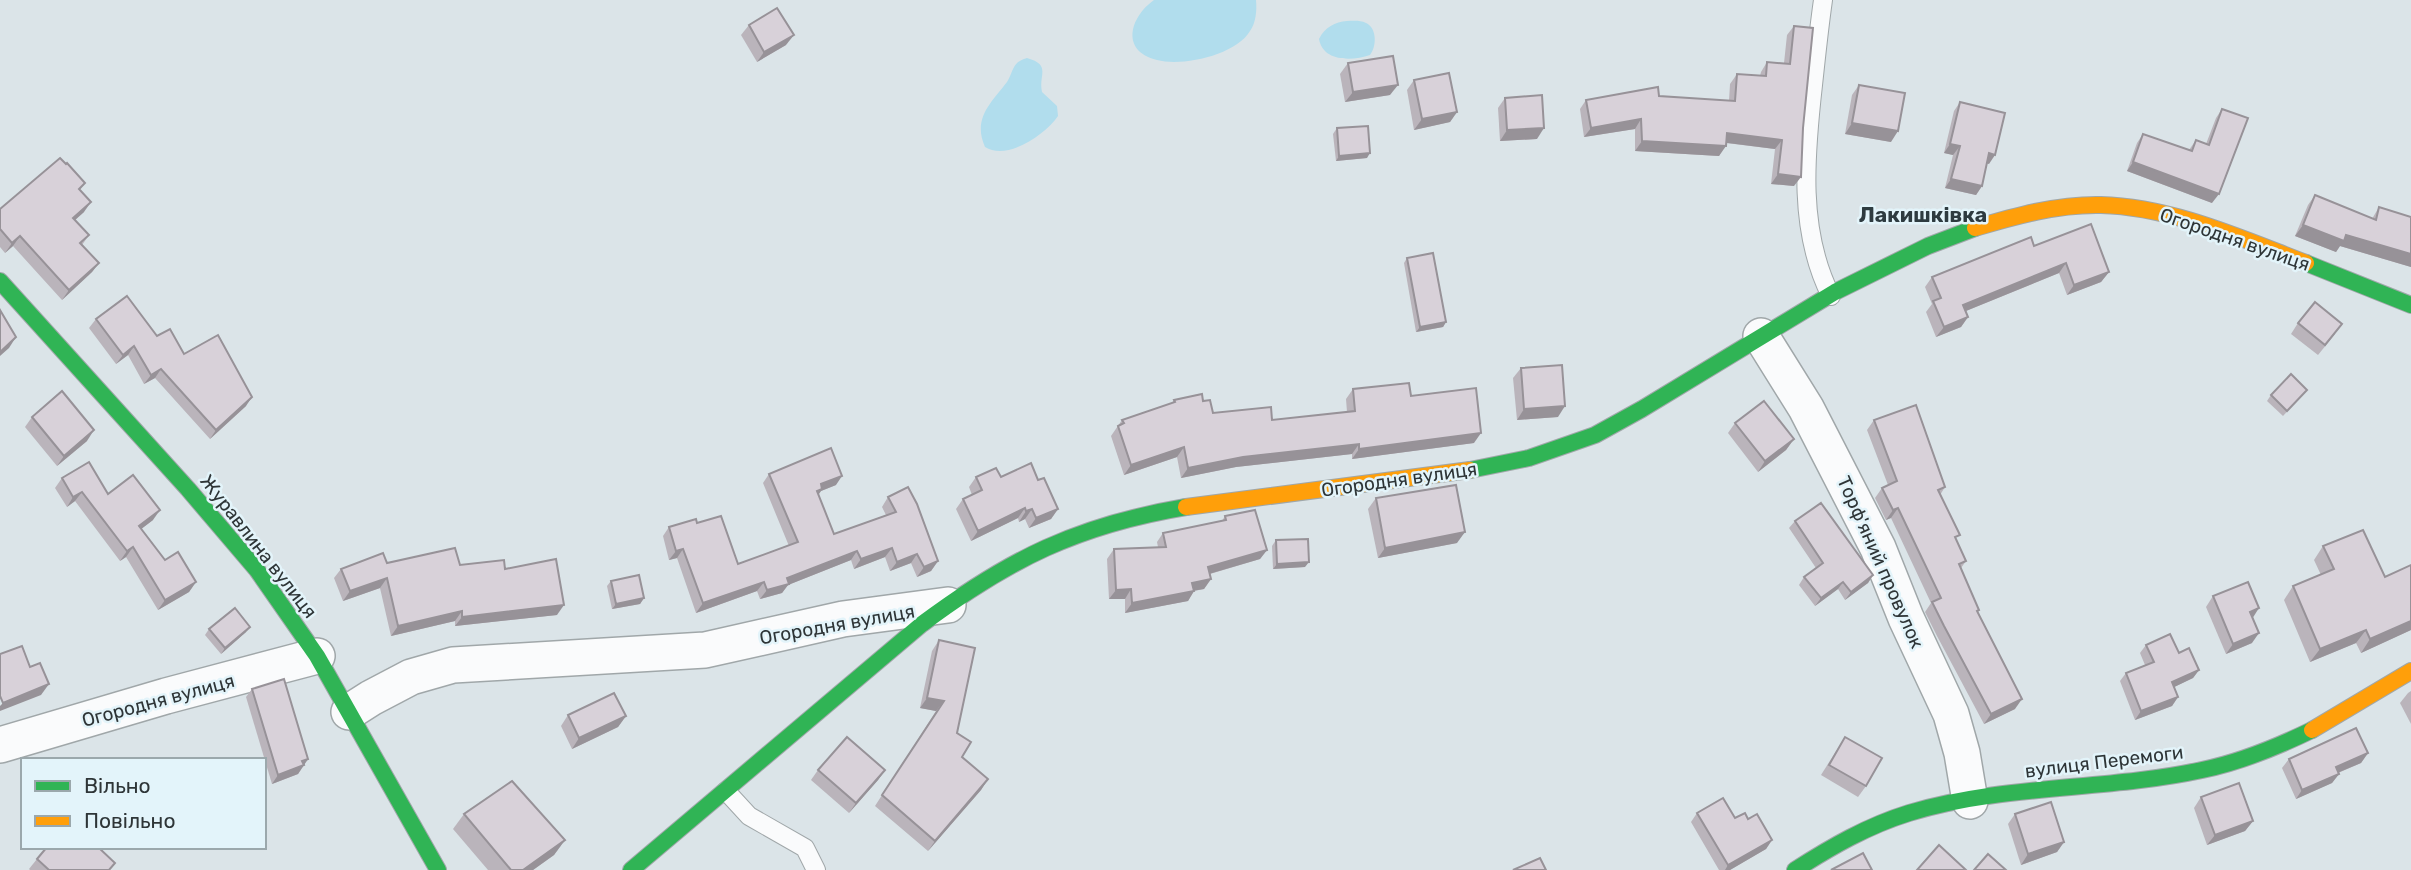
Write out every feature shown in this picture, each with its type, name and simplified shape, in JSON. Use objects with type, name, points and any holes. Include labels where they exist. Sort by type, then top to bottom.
[{"type":"street","name":"Огородня вулиця","points":[[349,712],[411,677],[453,665],[705,650],[843,619],[948,605],[1036,552],[1073,536],[1125,519],[1519,461],[1600,433],[1831,296],[1918,252],[1978,228],[2025,214],[2094,205],[2137,207],[2174,215],[2411,305]]},
{"type":"street","name":"Журавлина вулиця","points":[[0,281],[226,533],[276,596],[317,656],[438,870]]},
{"type":"street","name":"Торф'яний провулок","points":[[1761,337],[1806,408],[1878,548],[1906,618],[1951,714],[1962,752],[1970,801]]},
{"type":"street","points":[[631,870],[948,605]]},
{"type":"street","name":"Огородня вулиця","points":[[0,745],[166,696],[317,656]]},
{"type":"street","name":"вулиця Перемоги","points":[[1795,870],[1837,843],[1885,821],[1910,813],[1970,801],[2183,774],[2232,763],[2300,737],[2411,671]]},
{"type":"lane","points":[[1823,0],[1805,177],[1812,247],[1819,273],[1831,296]]},
{"type":"lane","points":[[726,792],[749,816],[805,848],[816,870]]},
{"type":"shaded area","points":[[1154,0],[1256,0],[1256,16],[1250,31],[1233,47],[1208,57],[1168,62],[1145,56],[1133,42],[1139,15]]},
{"type":"shaded area","points":[[1347,21],[1370,25],[1375,42],[1370,55],[1339,58],[1332,56],[1322,47],[1319,39],[1324,31],[1334,24]]},
{"type":"shaded area","points":[[1027,58],[1042,67],[1042,92],[1057,106],[1058,116],[1044,131],[1025,144],[1004,151],[985,147],[982,119],[1016,64]]},
{"type":"building","points":[[777,8],[794,35],[764,52],[749,25]]},
{"type":"building","points":[[1794,26],[1813,28],[1801,177],[1778,174],[1782,140],[1727,133],[1726,146],[1642,141],[1641,119],[1591,128],[1586,100],[1658,87],[1659,96],[1735,101],[1737,74],[1766,76],[1767,62],[1790,64]]},
{"type":"building","points":[[1393,56],[1398,85],[1353,92],[1348,63]]},
{"type":"building","points":[[1449,73],[1457,112],[1422,119],[1414,80]]},
{"type":"building","points":[[1859,85],[1905,93],[1898,131],[1852,123]]},
{"type":"building","points":[[1542,95],[1544,128],[1507,130],[1505,98]]},
{"type":"building","points":[[1960,102],[2005,113],[1995,155],[1989,153],[1982,186],[1951,179],[1960,146],[1950,144]]},
{"type":"building","points":[[2222,109],[2248,118],[2219,194],[2133,162],[2143,134],[2192,151],[2196,140],[2209,145]]},
{"type":"building","points":[[1368,126],[1370,153],[1339,156],[1337,128]]},
{"type":"building","points":[[60,158],[85,183],[79,189],[91,202],[73,218],[89,235],[80,243],[99,263],[69,290],[20,236],[12,243],[0,229],[0,209]]},
{"type":"building","points":[[2315,195],[2376,220],[2379,207],[2411,217],[2411,254],[2346,235],[2344,241],[2303,225]]},
{"type":"building","points":[[2091,224],[2109,272],[2074,285],[2066,263],[1963,305],[1968,317],[1944,327],[1933,301],[1941,298],[1932,277],[2031,237],[2034,246]]},
{"type":"building","points":[[1433,253],[1446,322],[1420,327],[1407,258]]},
{"type":"building","points":[[127,296],[157,336],[170,329],[184,354],[218,335],[252,397],[216,430],[161,369],[151,375],[134,346],[123,355],[96,319]]},
{"type":"building","points":[[2315,302],[2342,324],[2325,345],[2298,323]]},
{"type":"building","points":[[0,310],[16,337],[0,352]]},
{"type":"building","points":[[1562,365],[1565,406],[1524,409],[1521,368]]},
{"type":"building","points":[[2291,374],[2307,390],[2287,411],[2271,395]]},
{"type":"building","points":[[1409,383],[1411,396],[1476,388],[1481,433],[1359,449],[1359,444],[1243,457],[1188,468],[1184,447],[1131,465],[1118,426],[1124,423],[1122,420],[1175,402],[1174,400],[1202,394],[1203,401],[1210,400],[1213,413],[1271,407],[1272,420],[1355,411],[1353,389]]},
{"type":"building","points":[[62,391],[94,430],[64,456],[32,417]]},
{"type":"building","points":[[1764,401],[1794,439],[1765,461],[1735,423]]},
{"type":"building","points":[[1916,405],[1945,487],[1938,490],[1960,535],[1955,537],[1966,561],[1959,564],[1979,610],[1977,611],[2022,699],[1991,714],[1932,602],[1941,598],[1898,508],[1893,510],[1882,488],[1897,481],[1874,420]]},
{"type":"building","points":[[831,448],[842,476],[821,484],[822,489],[817,491],[834,534],[896,512],[888,497],[908,487],[938,561],[924,567],[917,554],[897,562],[892,548],[861,559],[857,551],[787,578],[789,584],[767,590],[764,582],[703,603],[683,549],[676,551],[669,527],[696,519],[697,523],[721,516],[738,564],[798,542],[769,474]]},
{"type":"building","points":[[89,462],[108,494],[133,475],[160,510],[139,526],[165,560],[178,552],[196,582],[165,600],[133,547],[127,551],[82,492],[73,497],[62,478]]},
{"type":"building","points":[[1031,463],[1038,480],[1044,478],[1058,509],[1036,518],[1032,509],[1026,511],[1025,508],[978,531],[963,499],[982,490],[976,477],[996,468],[1001,477]]},
{"type":"building","points":[[1456,485],[1465,532],[1385,548],[1376,498]]},
{"type":"building","points":[[1821,503],[1873,575],[1851,592],[1843,582],[1821,598],[1804,577],[1823,563],[1795,521]]},
{"type":"building","points":[[1255,510],[1267,550],[1208,567],[1211,579],[1192,583],[1194,591],[1132,603],[1131,589],[1116,590],[1114,549],[1166,547],[1163,533],[1226,520],[1225,516]]},
{"type":"building","points":[[2363,530],[2385,577],[2411,565],[2411,621],[2370,639],[2366,630],[2320,649],[2293,586],[2334,569],[2323,546]]},
{"type":"building","points":[[1308,539],[1309,562],[1277,564],[1276,540]]},
{"type":"building","points":[[455,548],[460,565],[504,560],[505,569],[556,559],[564,605],[462,617],[462,611],[398,626],[387,578],[350,591],[341,569],[383,553],[387,563]]},
{"type":"building","points":[[639,575],[644,598],[616,604],[611,581]]},
{"type":"building","points":[[2248,582],[2259,608],[2250,612],[2259,633],[2233,644],[2213,596]]},
{"type":"building","points":[[235,608],[250,627],[225,648],[209,629]]},
{"type":"building","points":[[2170,634],[2179,653],[2189,648],[2199,670],[2172,682],[2178,697],[2141,711],[2126,673],[2154,662],[2146,645]]},
{"type":"building","points":[[939,640],[975,648],[957,733],[971,742],[962,757],[988,779],[935,841],[882,795],[944,701],[927,698]]},
{"type":"building","points":[[22,646],[30,667],[40,663],[49,684],[3,703],[0,696],[0,654]]},
{"type":"building","points":[[284,679],[308,759],[302,761],[304,765],[278,775],[252,689]]},
{"type":"building","points":[[614,693],[626,716],[579,738],[568,715]]},
{"type":"building","points":[[2356,728],[2368,753],[2336,767],[2339,774],[2302,790],[2289,759]]},
{"type":"building","points":[[847,737],[885,770],[856,803],[818,770]]},
{"type":"building","points":[[1845,737],[1882,758],[1866,786],[1829,765]]},
{"type":"building","points":[[512,781],[565,840],[523,870],[511,870],[464,814]]},
{"type":"building","points":[[2239,783],[2253,821],[2215,835],[2201,797]]},
{"type":"building","points":[[1723,798],[1735,818],[1745,813],[1748,819],[1757,814],[1772,840],[1728,865],[1697,813]]},
{"type":"building","points":[[2051,802],[2064,842],[2028,854],[2015,814]]},
{"type":"building","points":[[1939,845],[1966,870],[1917,870]]},
{"type":"building","points":[[45,849],[100,849],[115,863],[109,870],[49,870],[37,859]]},
{"type":"building","points":[[1863,853],[1872,870],[1831,870]]},
{"type":"building","points":[[1988,854],[2006,870],[1974,870]]},
{"type":"building","points":[[1540,858],[1546,870],[1513,870]]},
{"type":"traffic: fast","points":[[1470,470],[1529,458],[1595,435],[1835,292],[1928,246],[1975,228]]},
{"type":"traffic: fast","points":[[2306,263],[2411,305]]},
{"type":"traffic: fast","points":[[0,281],[188,489],[257,570],[317,656],[438,870]]},
{"type":"traffic: fast","points":[[631,870],[922,624],[954,601],[1015,563],[1078,535],[1111,524],[1186,507]]},
{"type":"traffic: fast","points":[[1795,870],[1850,838],[1909,813],[1981,797],[2129,782],[2202,770],[2231,763],[2312,730]]},
{"type":"traffic: slow","points":[[1975,228],[2053,209],[2085,205],[2127,207],[2154,211],[2205,225],[2306,263]]},
{"type":"traffic: slow","points":[[1186,507],[1470,470]]},
{"type":"traffic: slow","points":[[2312,730],[2411,671]]},
{"type":"district","name":"Лакишківка","points":[[1923,215]]}]
